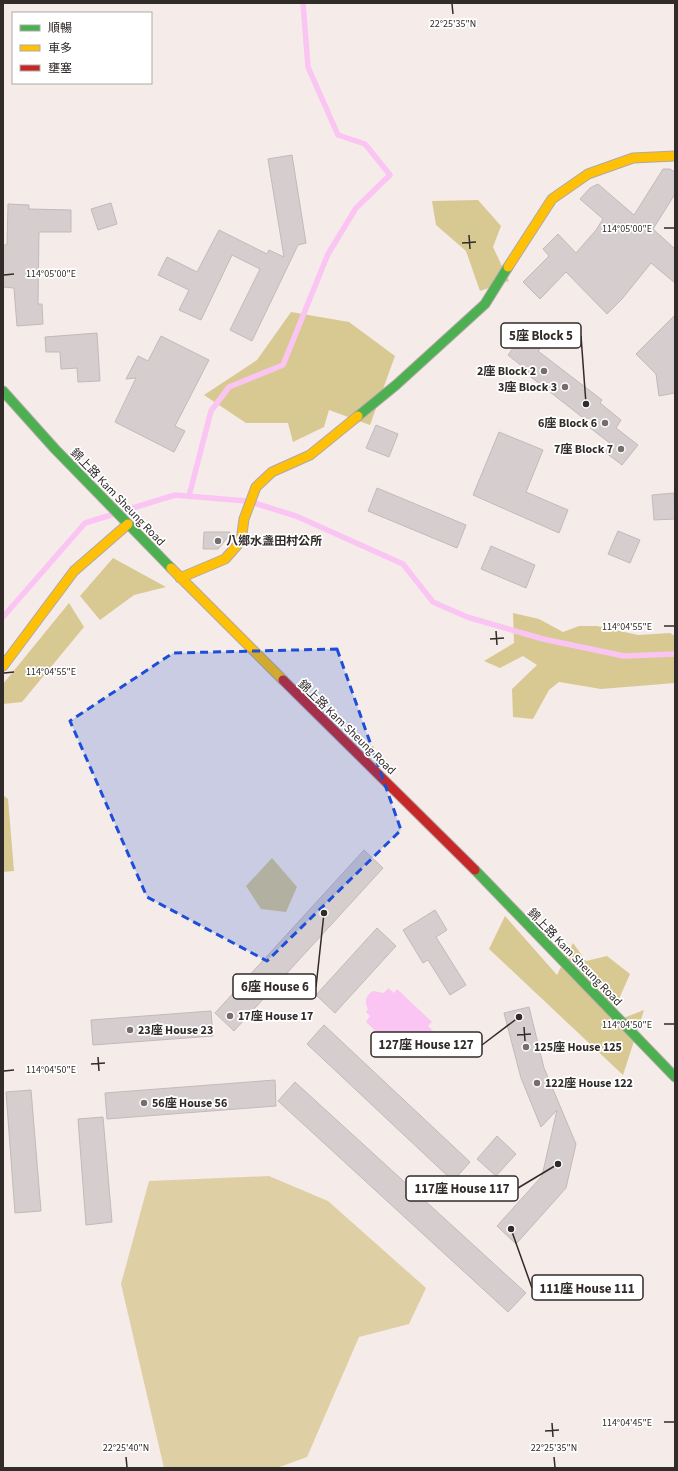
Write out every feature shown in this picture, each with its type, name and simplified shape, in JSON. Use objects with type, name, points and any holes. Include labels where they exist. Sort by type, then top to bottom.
[{"type":"main road","points":[[180,578],[225,559],[241,541],[244,519],[256,487],[272,472],[310,455],[396,385],[485,304],[552,198],[588,174],[633,158],[675,156]]},
{"type":"main road","name":"錦上路 Kam Sheung Road","points":[[3,392],[82,477],[180,578],[441,835],[675,1077]]},
{"type":"main road","points":[[3,666],[74,571],[126,522]]},
{"type":"highlighted area","points":[[337,649],[401,830],[267,961],[147,897],[70,721],[173,653]]},
{"type":"shaded area","points":[[478,200],[501,226],[493,247],[509,281],[480,291],[466,251],[436,225],[432,201]]},
{"type":"shaded area","points":[[291,312],[349,322],[395,356],[370,425],[329,410],[324,427],[293,442],[288,423],[246,423],[204,395],[257,360]]},
{"type":"shaded area","points":[[113,558],[166,587],[134,595],[100,620],[80,596]]},
{"type":"shaded area","points":[[69,603],[84,627],[22,702],[3,704],[3,684]]},
{"type":"shaded area","points":[[513,613],[539,619],[563,632],[579,626],[597,626],[638,635],[670,633],[675,636],[675,683],[601,689],[559,682],[549,690],[533,719],[513,717],[512,689],[537,665],[523,656],[500,668],[484,661],[514,643]]},
{"type":"shaded area","points":[[3,795],[8,799],[14,871],[3,872]]},
{"type":"shaded area","points":[[272,858],[297,887],[286,912],[261,909],[246,886]]},
{"type":"shaded area","points":[[505,916],[557,975],[573,943],[586,961],[607,956],[630,974],[608,1024],[644,1010],[623,1075],[489,949]]},
{"type":"shaded area","points":[[388,988],[394,993],[397,989],[432,1022],[428,1026],[433,1031],[411,1055],[406,1050],[401,1055],[366,1022],[370,1016],[366,1012],[368,1009],[366,1004],[367,997],[373,991],[384,993]]},
{"type":"shaded area","points":[[269,1176],[328,1201],[426,1288],[409,1324],[359,1337],[307,1457],[277,1468],[164,1468],[121,1284],[149,1181]]},
{"type":"building","points":[[292,155],[306,243],[298,245],[252,341],[230,330],[260,269],[232,255],[201,320],[179,310],[189,290],[158,275],[167,257],[197,272],[219,230],[267,254],[269,250],[284,257],[268,159]]},
{"type":"building","points":[[663,169],[670,169],[675,172],[675,194],[653,229],[675,249],[675,283],[651,263],[622,299],[607,314],[566,272],[540,299],[523,282],[549,256],[543,249],[558,234],[576,253],[596,230],[603,219],[580,199],[590,188],[598,184],[634,215]]},
{"type":"building","points":[[111,203],[117,224],[98,230],[91,209]]},
{"type":"building","points":[[8,204],[29,205],[29,209],[71,210],[71,232],[39,232],[38,304],[42,304],[43,324],[17,326],[14,288],[3,287],[3,245],[7,245]]},
{"type":"building","points":[[675,315],[675,393],[659,396],[656,374],[636,354]]},
{"type":"building","points":[[97,333],[100,381],[78,382],[77,368],[61,369],[60,352],[46,352],[45,337]]},
{"type":"building","points":[[523,335],[540,349],[538,351],[602,400],[600,403],[621,420],[616,428],[638,445],[622,465],[605,452],[611,444],[589,427],[591,424],[527,374],[529,372],[508,355]]},
{"type":"building","points":[[161,336],[209,360],[175,426],[185,431],[174,452],[115,422],[136,378],[126,379],[138,356],[148,361]]},
{"type":"building","points":[[376,425],[398,434],[389,457],[366,448]]},
{"type":"building","points":[[499,432],[543,450],[526,492],[568,510],[559,533],[473,495]]},
{"type":"building","points":[[377,488],[466,525],[457,548],[368,511]]},
{"type":"building","points":[[674,493],[675,519],[654,520],[652,495]]},
{"type":"building","points":[[618,531],[640,540],[630,563],[608,554]]},
{"type":"building","name":"八鄉水盞田村公所","points":[[204,532],[230,532],[229,536],[218,549],[203,549]]},
{"type":"building","points":[[491,546],[535,565],[526,588],[481,569]]},
{"type":"building","points":[[364,850],[383,868],[234,1031],[215,1013]]},
{"type":"building","points":[[435,910],[447,930],[436,937],[466,985],[450,995],[428,960],[423,963],[403,930]]},
{"type":"building","points":[[377,928],[396,946],[335,1013],[316,995]]},
{"type":"building","points":[[529,1007],[544,1068],[576,1144],[566,1188],[516,1244],[497,1226],[542,1176],[557,1110],[541,1127],[521,1078],[504,1013]]},
{"type":"building","points":[[211,1011],[213,1036],[93,1045],[91,1020]]},
{"type":"building","points":[[324,1025],[470,1162],[453,1181],[307,1044]]},
{"type":"building","points":[[275,1080],[276,1106],[107,1119],[105,1093]]},
{"type":"building","points":[[295,1082],[526,1293],[508,1312],[278,1101]]},
{"type":"building","points":[[31,1090],[41,1211],[15,1213],[6,1092]]},
{"type":"building","points":[[103,1117],[112,1222],[86,1225],[78,1119]]},
{"type":"building","points":[[497,1136],[516,1154],[496,1176],[477,1159]]},
{"type":"waterway","points":[[189,496],[211,411],[229,387],[283,365],[328,254],[356,208],[390,175],[365,144],[338,135],[308,67],[303,3]]},
{"type":"waterway","points":[[123,511],[175,495],[246,501]]},
{"type":"waterway","points":[[254,503],[296,516],[403,564],[433,602],[467,617],[543,639],[624,656],[675,654]]},
{"type":"waterway","points":[[3,617],[85,523],[111,515]]},
{"type":"traffic: fast","points":[[358,416],[396,385],[485,304],[508,267]]},
{"type":"traffic: fast","points":[[3,391],[55,449],[171,568]]},
{"type":"traffic: fast","points":[[475,870],[675,1077]]},
{"type":"traffic: slow","points":[[508,267],[552,199],[588,174],[633,158],[675,156]]},
{"type":"traffic: slow","points":[[180,578],[225,559],[241,541],[244,519],[256,487],[272,472],[310,455],[358,416]]},
{"type":"traffic: slow","points":[[3,666],[74,571],[128,524]]},
{"type":"traffic: slow","points":[[171,568],[283,680]]},
{"type":"traffic: jam","points":[[283,680],[475,870]]},
{"type":"place","name":"2座 Block 2","points":[[544,371]]},
{"type":"place","name":"3座 Block 3","points":[[565,387]]},
{"type":"place","name":"5座 Block 5","points":[[586,404]]},
{"type":"place","name":"6座 Block 6","points":[[605,423]]},
{"type":"place","name":"7座 Block 7","points":[[621,449]]},
{"type":"place","name":"八鄉水盞田村公所","points":[[218,541]]},
{"type":"place","name":"6座 House 6","points":[[324,913]]},
{"type":"place","name":"17座 House 17","points":[[230,1016]]},
{"type":"place","name":"127座 House 127","points":[[519,1017]]},
{"type":"place","name":"23座 House 23","points":[[130,1030]]},
{"type":"place","name":"125座 House 125","points":[[526,1047]]},
{"type":"place","name":"122座 House 122","points":[[537,1083]]},
{"type":"place","name":"56座 House 56","points":[[144,1103]]},
{"type":"place","name":"117座 House 117","points":[[558,1164]]},
{"type":"place","name":"111座 House 111","points":[[511,1229]]}]
